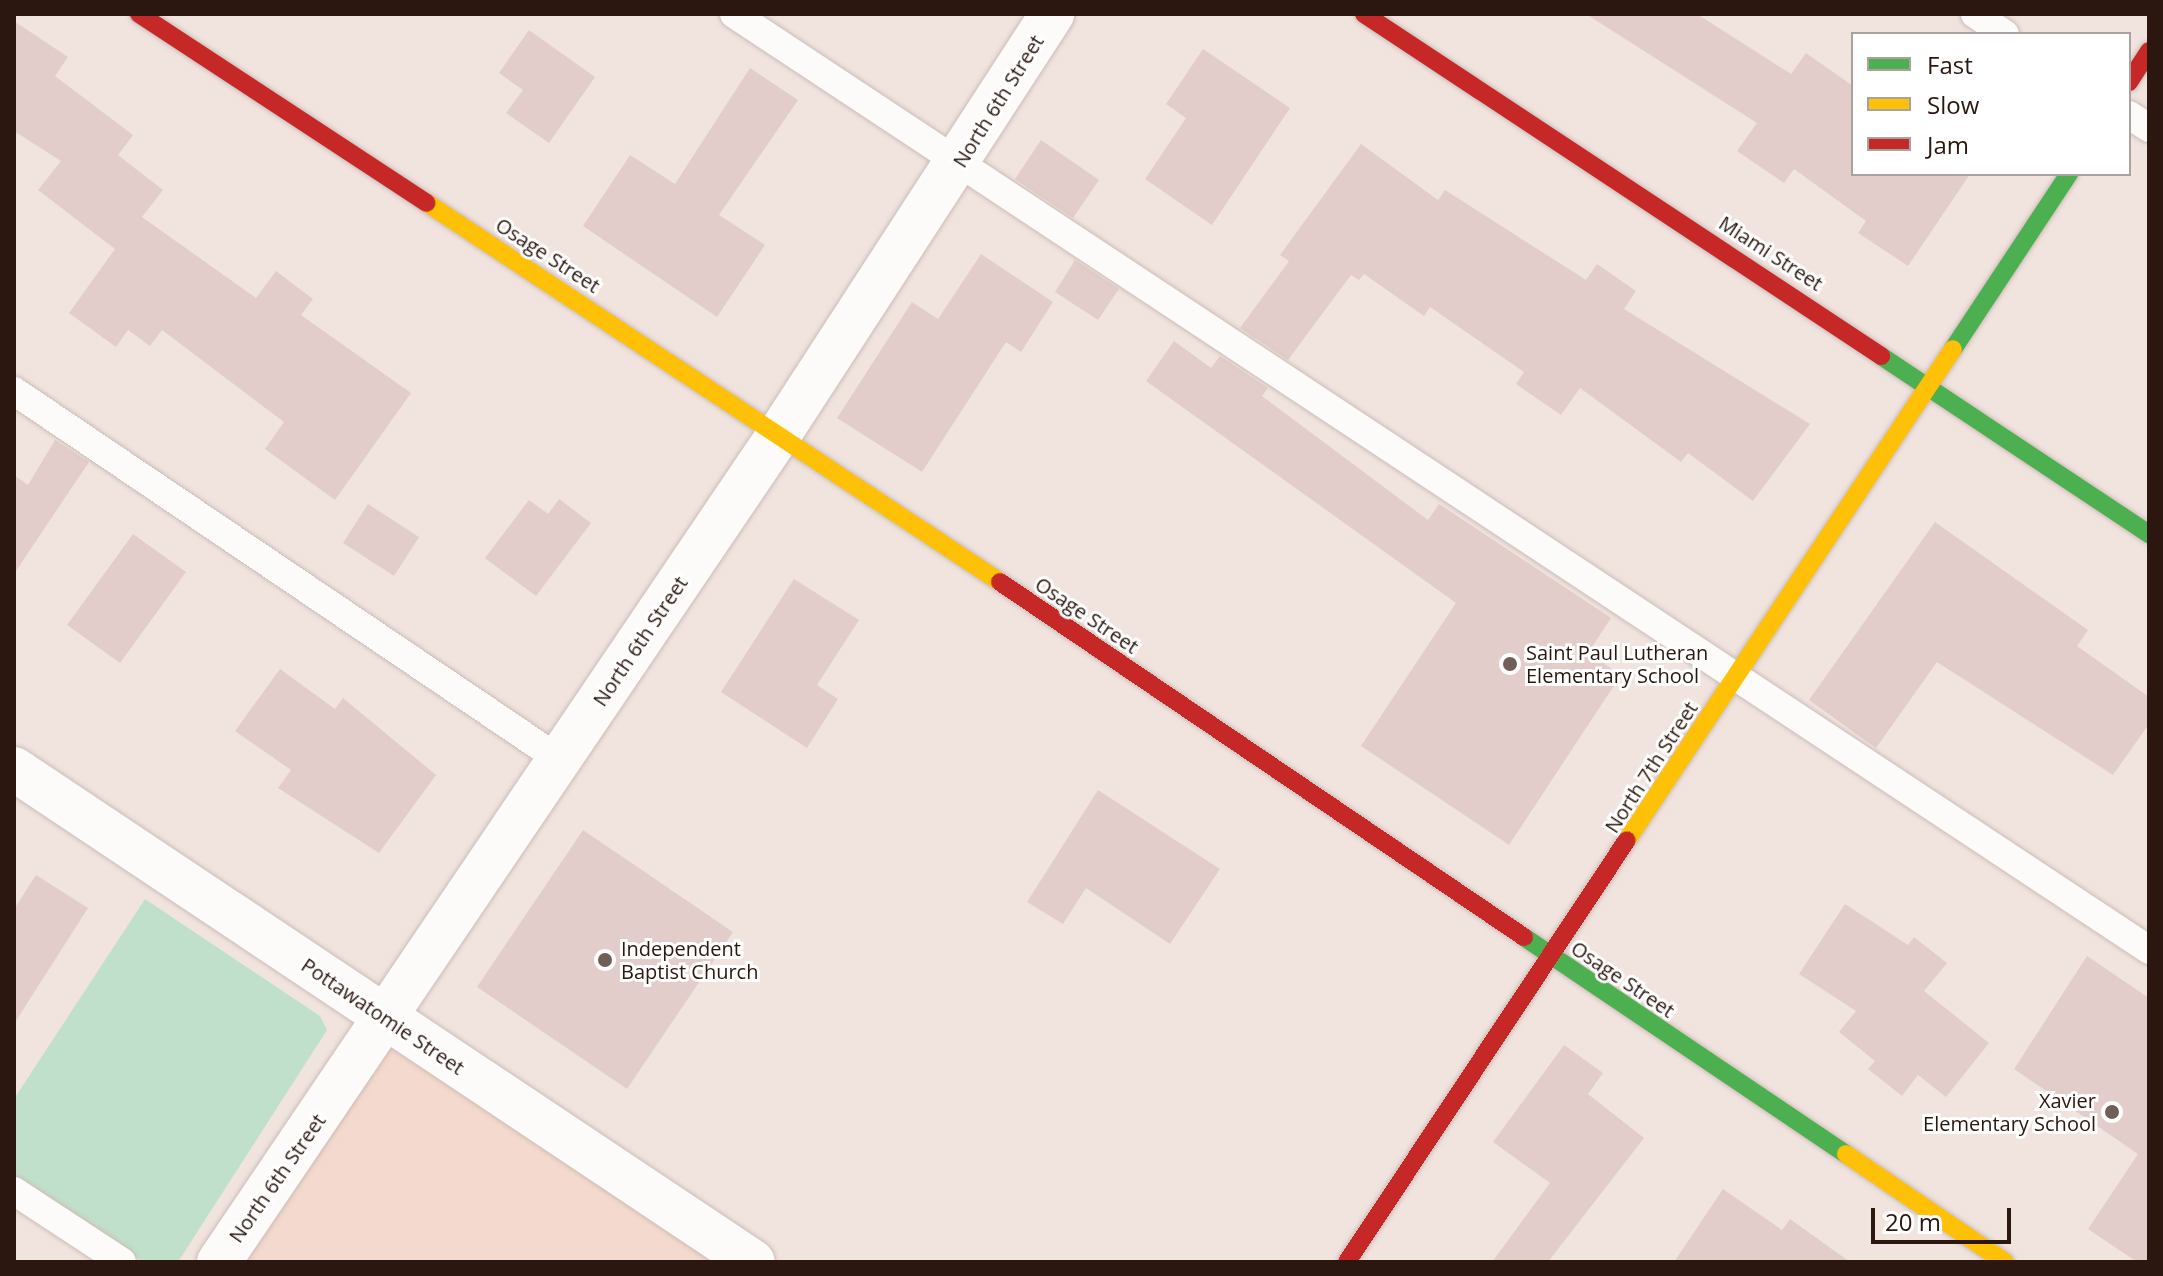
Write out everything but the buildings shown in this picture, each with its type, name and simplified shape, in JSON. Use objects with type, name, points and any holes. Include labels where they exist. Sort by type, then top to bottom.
[{"type":"street","name":"Osage Street","points":[[139,14],[780,433],[2005,1262]]},
{"type":"street","name":"North 6th Street","points":[[219,1262],[780,433],[957,165],[1052,14]]},
{"type":"street","name":"Miami Street","points":[[1364,14],[1931,386],[2149,534]]},
{"type":"street","points":[[2131,79],[2149,51]]},
{"type":"street","name":"North 7th Street","points":[[1358,1258],[1733,681],[2068,176]]},
{"type":"street","name":"Pottawatomie Street","points":[[14,769],[753,1262]]},
{"type":"lane","points":[[734,14],[1733,681],[2149,950]]},
{"type":"lane","points":[[1975,14],[2002,32]]},
{"type":"lane","points":[[2131,116],[2149,128]]},
{"type":"lane","points":[[14,391],[560,760]]},
{"type":"lane","points":[[14,1191],[122,1262]]},
{"type":"shaded area","points":[[387,1018],[753,1262],[219,1262]]},
{"type":"green space","points":[[145,899],[320,1016],[327,1030],[178,1262],[144,1262],[14,1177],[14,1099]]},
{"type":"traffic: fast","points":[[1953,349],[2068,176]]},
{"type":"traffic: fast","points":[[1881,356],[2149,534]]},
{"type":"traffic: fast","points":[[1524,937],[1846,1154]]},
{"type":"traffic: slow","points":[[427,203],[1000,582]]},
{"type":"traffic: slow","points":[[1627,840],[1953,349]]},
{"type":"traffic: slow","points":[[1846,1154],[2005,1262]]},
{"type":"traffic: jam","points":[[139,14],[427,203]]},
{"type":"traffic: jam","points":[[1364,14],[1881,356]]},
{"type":"traffic: jam","points":[[2131,79],[2149,51]]},
{"type":"traffic: jam","points":[[1000,582],[1524,937]]},
{"type":"traffic: jam","points":[[1347,1262],[1627,840]]},
{"type":"place","name":"Saint Paul Lutheran Elementary School","points":[[1510,664]]},
{"type":"place","name":"Independent Baptist Church","points":[[605,960]]},
{"type":"place","name":"Xavier Elementary School","points":[[2112,1112]]}]
